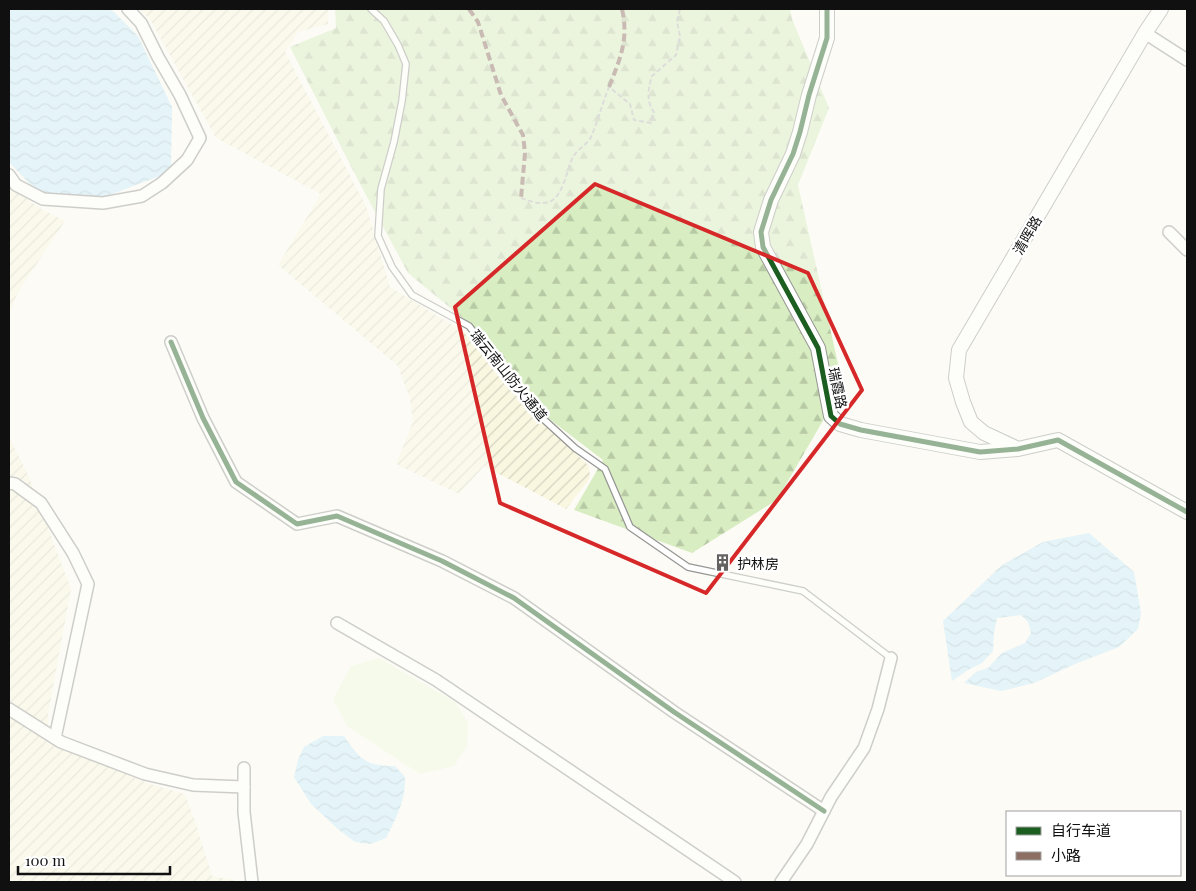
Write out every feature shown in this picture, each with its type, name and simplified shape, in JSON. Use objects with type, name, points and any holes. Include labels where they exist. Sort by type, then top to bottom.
[{"type":"street","points":[[9,175],[13,186],[43,199],[103,203],[142,196],[162,183],[187,160],[200,138],[180,95],[141,22],[128,9]]},
{"type":"street","name":"瑞霞路","points":[[827,9],[827,38],[809,95],[800,132],[793,154],[771,200],[761,232],[763,247],[818,348],[831,416],[840,424],[980,452],[1018,449],[1058,440],[1187,512]]},
{"type":"street","name":"清晖路","points":[[1018,449],[984,433],[970,422],[956,378],[959,350],[1145,33],[1162,9]]},
{"type":"street","points":[[1145,33],[1187,60]]},
{"type":"street","points":[[1169,232],[1187,250]]},
{"type":"street","points":[[171,342],[203,418],[236,482],[297,524],[337,516],[442,561],[514,598],[674,712],[824,811]]},
{"type":"street","points":[[9,483],[15,484],[41,503],[72,553],[88,584],[55,738]]},
{"type":"street","points":[[337,622],[436,680],[735,882]]},
{"type":"street","points":[[781,882],[807,844],[831,797],[864,748],[878,709],[891,658]]},
{"type":"street","points":[[9,710],[61,742],[145,774],[193,785],[244,787]]},
{"type":"street","points":[[244,768],[244,812],[252,882]]},
{"type":"lane","name":"瑞云南山防火通道","points":[[371,9],[384,21],[398,45],[406,64],[394,142],[381,189],[378,236],[392,267],[412,295],[469,326],[540,416],[576,448],[605,468],[630,527],[688,567],[803,591],[891,658]]},
{"type":"path","points":[[521,198],[538,203],[552,201],[565,180],[573,157],[588,141],[596,127],[609,87],[630,104],[634,120],[651,124],[654,112],[650,107],[649,90],[652,76],[676,55],[680,36],[677,22],[680,9]]},
{"type":"highlighted area","points":[[595,184],[808,273],[862,390],[706,593],[500,503],[455,307]]},
{"type":"shaded area","points":[[139,9],[328,9],[328,24],[298,32],[285,52],[366,206],[390,287],[464,332],[505,385],[589,466],[590,478],[566,509],[484,466],[459,494],[396,464],[413,422],[410,399],[398,366],[278,265],[321,194],[216,138],[150,19]]},
{"type":"shaded area","points":[[9,186],[41,209],[65,221],[17,294],[9,314]]},
{"type":"shaded area","points":[[9,437],[29,477],[71,589],[48,714],[48,741],[150,784],[185,794],[212,876],[233,880],[234,882],[9,882]]},
{"type":"green space","points":[[335,9],[790,9],[792,19],[829,108],[798,185],[843,386],[777,500],[692,553],[574,510],[603,460],[548,418],[482,334],[408,273],[290,47],[336,28]]},
{"type":"green space","points":[[379,658],[455,702],[468,723],[467,746],[454,766],[420,774],[347,726],[333,699],[351,666]]},
{"type":"water","points":[[9,9],[111,9],[138,36],[172,107],[171,172],[104,197],[39,194],[9,162]]},
{"type":"water","points":[[1089,533],[1134,572],[1141,613],[1138,629],[1119,647],[1075,664],[1034,683],[1001,691],[964,683],[976,672],[988,668],[1002,653],[1025,643],[1031,633],[1028,622],[1021,615],[997,618],[993,651],[982,663],[952,681],[943,621],[1002,565],[1043,542]]},
{"type":"water","points":[[323,736],[344,736],[355,751],[365,760],[377,765],[395,766],[405,777],[402,802],[386,838],[371,844],[355,842],[311,804],[294,777],[298,760],[304,747]]},
{"type":"marked path","points":[[469,9],[478,22],[501,95],[523,135],[525,153],[521,198]]},
{"type":"marked path","points":[[609,87],[620,58],[624,40],[622,9]]},
{"type":"cycle path","points":[[827,9],[827,38],[809,95],[800,132],[793,154],[771,200],[761,232],[763,247],[818,348],[831,416],[840,424],[861,430],[980,452],[1018,449],[1058,440],[1187,512]]},
{"type":"cycle path","points":[[171,342],[203,418],[236,482],[297,524],[337,516],[442,561],[514,598],[674,712],[824,811]]},
{"type":"place","name":"护林房","points":[[723,563]]}]
